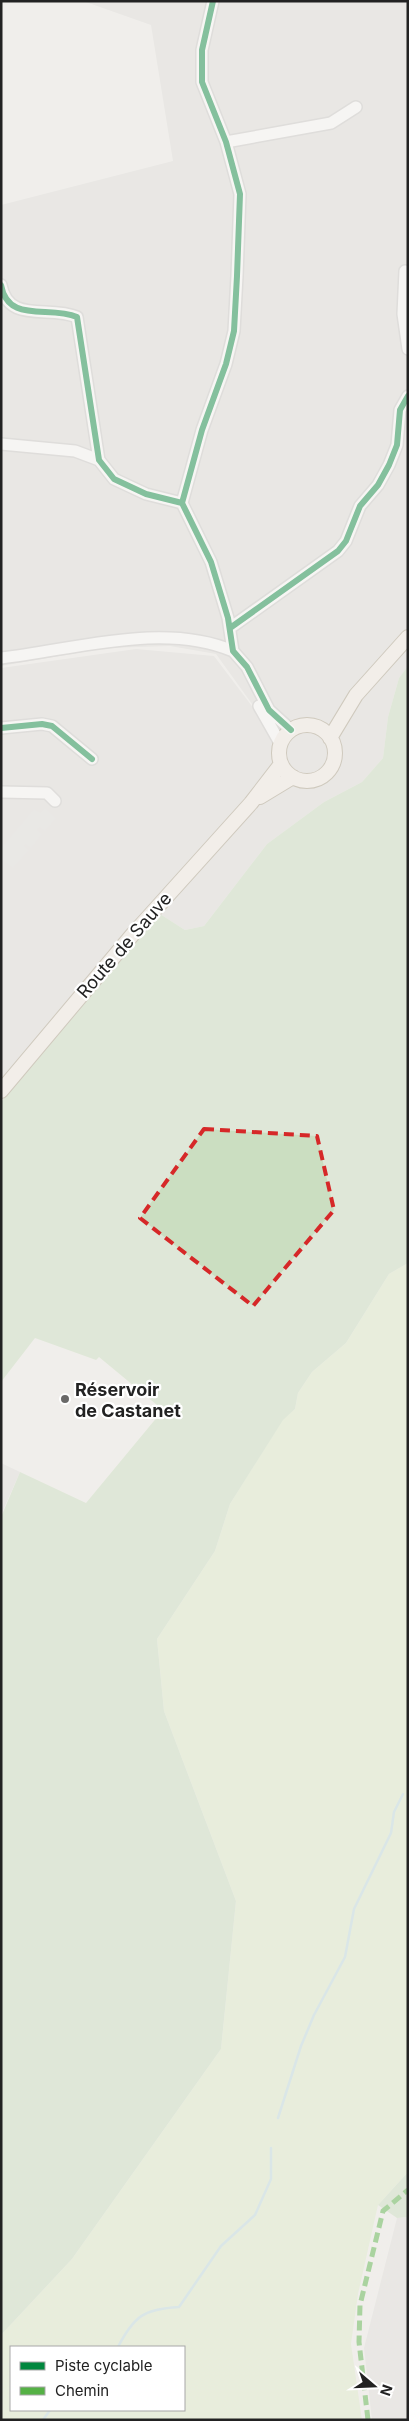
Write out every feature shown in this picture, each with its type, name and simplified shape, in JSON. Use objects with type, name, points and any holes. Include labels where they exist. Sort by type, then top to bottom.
[{"type":"main road","points":[[311,725],[325,732],[330,738],[334,755],[327,772],[311,780],[293,777],[281,764],[279,757],[280,742],[291,730],[304,725],[311,725],[330,717],[356,695],[408,637]]},
{"type":"main road","points":[[330,738],[356,695]]},
{"type":"main road","name":"Route de Sauve","points":[[1,1091],[133,934],[252,803],[281,764]]},
{"type":"main road","name":"Route de Sauve","points":[[252,803],[293,777]]},
{"type":"street","points":[[213,1],[202,50],[202,82],[226,142],[240,194],[234,331],[226,364],[202,430],[182,503],[210,562],[230,628],[233,651]]},
{"type":"street","points":[[226,142],[331,123],[356,108]]},
{"type":"street","points":[[406,270],[403,314],[408,349]]},
{"type":"street","points":[[1,285],[8,303],[18,310],[65,312],[77,317],[100,460],[114,479],[146,494],[182,503]]},
{"type":"street","points":[[230,628],[338,551],[346,541],[360,506],[378,485],[389,465],[397,446],[400,410],[408,396]]},
{"type":"street","points":[[1,444],[75,451],[100,460]]},
{"type":"street","points":[[1,658],[140,637],[217,644],[233,651],[247,667],[259,705],[280,742]]},
{"type":"street","points":[[252,680],[269,710],[291,730]]},
{"type":"street","points":[[1,728],[42,724],[52,726],[92,759]]},
{"type":"street","points":[[1,792],[47,793],[55,800]]},
{"type":"highlighted area","points":[[204,1129],[317,1136],[334,1210],[253,1306],[140,1218]]},
{"type":"shaded area","points":[[83,1],[408,1],[408,666],[399,678],[388,717],[383,758],[362,782],[324,802],[267,844],[204,926],[185,930],[160,914],[1,1088],[1,668],[136,649],[214,656],[283,747],[216,654],[170,646],[106,648],[1,666],[1,205],[173,161],[151,25]]},
{"type":"shaded area","points":[[45,808],[56,818],[45,831],[39,827],[37,830],[42,834],[31,848],[25,844],[24,846],[29,850],[13,868],[1,859],[1,848],[34,809],[40,813]]},
{"type":"shaded area","points":[[1,1463],[20,1472],[1,1515]]},
{"type":"shaded area","points":[[408,2217],[408,2420],[372,2420],[364,2348],[397,2218]]},
{"type":"green space","points":[[408,666],[408,1263],[389,1274],[346,1343],[312,1372],[298,1393],[295,1409],[283,1420],[230,1504],[215,1551],[157,1639],[164,1711],[236,1901],[221,2049],[72,2259],[1,2335],[1,1517],[20,1472],[86,1503],[163,1410],[99,1357],[96,1360],[35,1338],[1,1382],[1,1102],[160,914],[185,930],[204,926],[267,844],[324,802],[362,782],[383,758],[388,717],[399,678]]},
{"type":"green space","points":[[408,1263],[408,2172],[378,2205],[358,2294],[351,2344],[362,2420],[1,2420],[1,2335],[72,2259],[221,2049],[236,1901],[164,1711],[157,1639],[215,1551],[230,1504],[283,1419],[295,1409],[298,1393],[312,1372],[346,1343],[389,1274]]},
{"type":"green space","points":[[408,2172],[408,2217],[397,2218],[378,2205]]},
{"type":"waterway","points":[[278,2118],[301,2046],[314,2015],[345,1957],[354,1909],[391,1833],[394,1812],[403,1794]]},
{"type":"waterway","points":[[119,2346],[129,2328],[141,2316],[157,2310],[179,2307],[221,2246],[255,2215],[271,2179],[271,2148]]},
{"type":"waterway","points":[[43,2420],[49,2411]]},
{"type":"marked path","points":[[368,2420],[359,2342],[360,2305],[383,2211],[408,2190]]},
{"type":"cycle path","points":[[213,1],[202,50],[202,82],[226,142],[240,194],[234,331],[226,364],[202,430],[182,503],[211,562],[228,618],[233,651],[247,667],[269,710],[291,730]]},
{"type":"cycle path","points":[[1,285],[5,297],[12,305],[21,309],[54,312],[77,317],[99,460],[114,479],[146,494],[182,503]]},
{"type":"cycle path","points":[[230,628],[338,551],[346,541],[360,506],[378,485],[389,465],[397,445],[400,410],[408,396]]},
{"type":"cycle path","points":[[1,728],[42,724],[52,726],[92,759]]},
{"type":"place","name":"Réservoir de Castanet","points":[[65,1399]]}]
